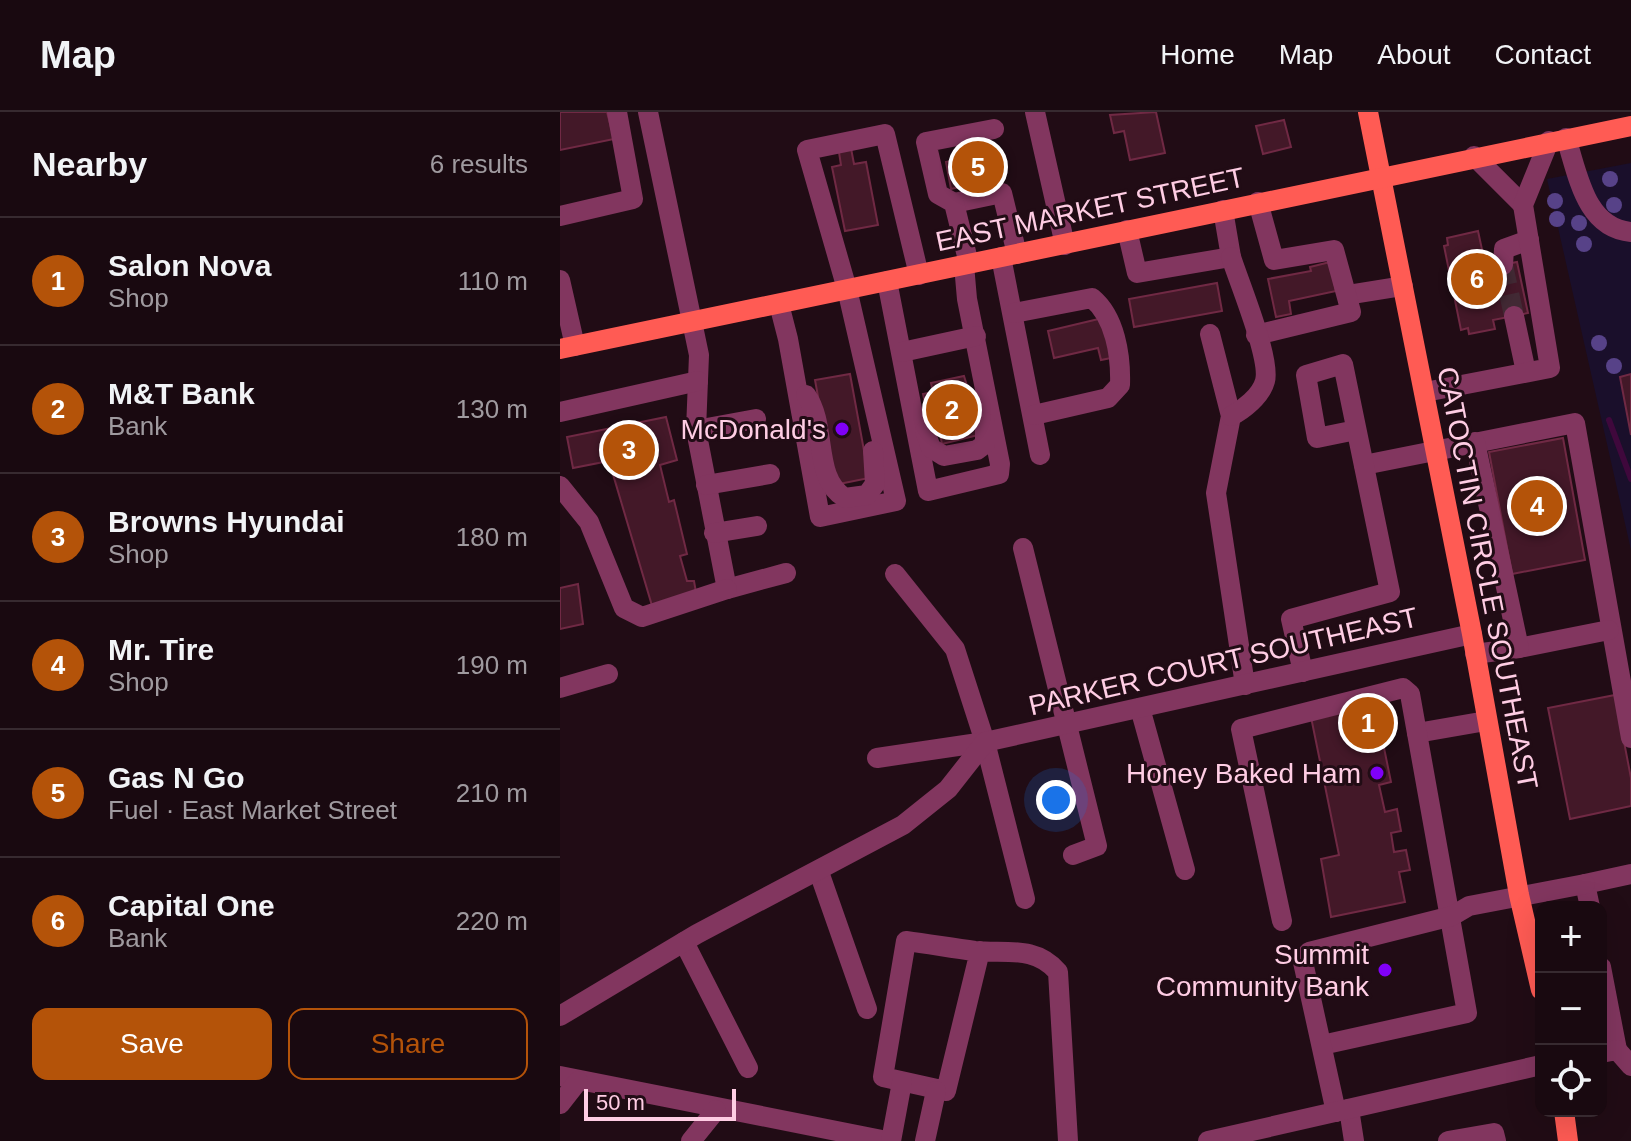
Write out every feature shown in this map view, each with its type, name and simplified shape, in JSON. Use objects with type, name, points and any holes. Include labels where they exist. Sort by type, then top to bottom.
[{"type":"main road","name":"CATOCTIN CIRCLE SOUTHEAST","points":[[1368,112],[1425,392],[1519,895],[1537,973]]},
{"type":"main road","name":"EAST MARKET STREET","points":[[568,347],[1065,245],[1474,156],[1631,126]]},
{"type":"main road","points":[[1565,1117],[1568,1141]]},
{"type":"street","points":[[560,216],[633,199],[617,112]]},
{"type":"street","points":[[648,112],[693,321],[698,381],[696,430],[727,589]]},
{"type":"street","points":[[1035,112],[1065,245]]},
{"type":"street","points":[[994,129],[926,142],[938,194],[954,203],[1002,193],[1014,313],[1040,455]]},
{"type":"street","points":[[779,304],[820,517],[896,501],[847,289],[807,150],[885,134],[919,275]]},
{"type":"street","points":[[1523,205],[1558,139]]},
{"type":"street","points":[[1558,139],[1587,202],[1612,228],[1631,232]]},
{"type":"street","points":[[1425,392],[1550,368],[1523,205],[1474,156]]},
{"type":"street","points":[[1256,335],[1351,312],[1334,250],[1274,260],[1258,202]]},
{"type":"street","points":[[887,281],[928,491],[999,474],[1000,464],[976,336],[967,264],[954,203]]},
{"type":"street","points":[[1223,210],[1231,257],[1265,359],[1266,381],[1241,411],[1231,416]]},
{"type":"street","points":[[1127,230],[1137,273],[1231,257]]},
{"type":"street","points":[[1503,265],[1504,249],[1529,240]]},
{"type":"street","points":[[560,280],[568,347]]},
{"type":"street","points":[[1347,295],[1403,286]]},
{"type":"street","points":[[1014,313],[1092,298],[1106,309],[1121,363],[1120,385],[1108,398],[1034,415]]},
{"type":"street","points":[[1514,316],[1526,372]]},
{"type":"street","points":[[1210,334],[1231,416],[1216,493],[1245,685]]},
{"type":"street","points":[[902,352],[976,336]]},
{"type":"street","points":[[796,382],[811,402],[818,422],[831,487],[845,498],[867,495],[875,484],[877,471],[859,388],[863,357]]},
{"type":"street","points":[[560,412],[698,381]]},
{"type":"street","points":[[909,390],[920,409],[931,448],[944,456],[977,450],[985,444],[987,437],[981,402],[984,382]]},
{"type":"street","points":[[696,430],[756,419]]},
{"type":"street","points":[[1364,465],[1575,423],[1609,630],[1631,738]]},
{"type":"street","points":[[1303,672],[1291,619],[1390,592],[1356,430]]},
{"type":"street","points":[[1475,442],[1519,648]]},
{"type":"street","points":[[706,485],[770,474]]},
{"type":"street","points":[[560,486],[589,522],[624,608],[642,617],[786,573]]},
{"type":"street","points":[[714,533],[757,526]]},
{"type":"street","points":[[1023,548],[1097,846],[1073,855]]},
{"type":"street","points":[[895,574],[955,649],[985,742],[1025,899]]},
{"type":"street","name":"PARKER COURT SOUTHEAST","points":[[877,758],[985,742],[1303,672],[1473,644],[1519,648],[1609,630]]},
{"type":"street","points":[[560,688],[608,674]]},
{"type":"street","points":[[1282,921],[1241,729],[1403,688],[1410,694],[1467,1013],[1322,1045]]},
{"type":"street","points":[[1140,708],[1185,870]]},
{"type":"street","points":[[1417,733],[1486,721]]},
{"type":"street","points":[[560,1016],[684,942],[903,825],[948,789],[985,742]]},
{"type":"street","points":[[819,872],[867,1009]]},
{"type":"street","points":[[1354,1141],[1322,1045],[1303,962],[1309,952],[1452,916],[1469,906],[1631,874]]},
{"type":"street","points":[[1585,884],[1589,901]]},
{"type":"street","points":[[980,951],[946,1091],[883,1077],[906,941],[980,951],[1012,949],[1050,963],[1058,972],[1068,1141]]},
{"type":"street","points":[[684,942],[748,1068]]},
{"type":"street","points":[[1602,973],[1616,1056]]},
{"type":"street","points":[[1208,1141],[1271,1134],[1342,1110],[1535,1066]]},
{"type":"street","points":[[560,1104],[569,1079],[880,1140],[902,1082]]},
{"type":"street","points":[[925,1141],[936,1091]]},
{"type":"street","points":[[691,1141],[716,1110]]},
{"type":"street","points":[[1448,1141],[1494,1133],[1496,1141]]},
{"type":"shaded area","points":[[1631,163],[1631,550],[1547,179]]},
{"type":"building","points":[[560,112],[607,112],[614,139],[560,150]]},
{"type":"building","points":[[1156,112],[1165,153],[1130,160],[1124,131],[1114,133],[1110,115]]},
{"type":"building","points":[[1284,120],[1291,147],[1263,154],[1256,126]]},
{"type":"building","points":[[850,143],[854,164],[866,162],[878,225],[845,231],[832,167],[841,165],[838,146]]},
{"type":"building","points":[[994,151],[998,178],[951,189],[946,162]]},
{"type":"building","points":[[1478,231],[1486,268],[1517,262],[1528,313],[1493,320],[1495,329],[1469,334],[1468,328],[1461,330],[1444,246],[1448,245],[1447,238]]},
{"type":"building","points":[[1330,262],[1336,291],[1289,301],[1291,314],[1276,317],[1268,279],[1311,271],[1310,267]]},
{"type":"building","points":[[1217,283],[1222,311],[1134,327],[1129,299]]},
{"type":"building","points":[[1107,317],[1116,357],[1101,360],[1098,348],[1054,358],[1048,331]]},
{"type":"building","name":"McDonald's","points":[[850,374],[869,478],[834,485],[815,380]]},
{"type":"building","points":[[1631,374],[1631,435],[1620,377]]},
{"type":"building","points":[[964,376],[982,434],[942,444],[937,419],[929,420],[923,394],[933,392],[931,383]]},
{"type":"building","points":[[666,417],[677,460],[660,465],[669,502],[674,500],[687,554],[680,556],[687,581],[694,581],[697,598],[653,609],[609,461],[573,468],[567,437]]},
{"type":"building","points":[[1563,438],[1585,560],[1512,574],[1489,452]]},
{"type":"building","points":[[578,584],[583,624],[560,629],[560,588]]},
{"type":"building","points":[[1615,695],[1631,778],[1631,806],[1570,819],[1548,708]]},
{"type":"building","points":[[1375,704],[1391,782],[1379,785],[1385,812],[1397,809],[1401,831],[1391,833],[1394,852],[1406,850],[1410,870],[1399,872],[1405,902],[1331,917],[1321,859],[1339,855],[1311,717]]},
{"type":"waterway","points":[[1609,420],[1631,479]]},
{"type":"tunnel","points":[[1503,265],[1514,316]]},
{"type":"place","name":"Gas N Go","points":[[978,167]]},
{"type":"place","name":"Capital One","points":[[1477,279]]},
{"type":"place","name":"M&T Bank","points":[[952,410]]},
{"type":"place","name":"McDonald's","points":[[842,429]]},
{"type":"place","name":"Browns Hyundai","points":[[629,450]]},
{"type":"place","name":"Mr. Tire","points":[[1537,506]]},
{"type":"place","name":"Salon Nova","points":[[1368,723]]},
{"type":"place","name":"Honey Baked Ham","points":[[1377,773]]},
{"type":"place","name":"Summit Community Bank","points":[[1385,970]]}]
